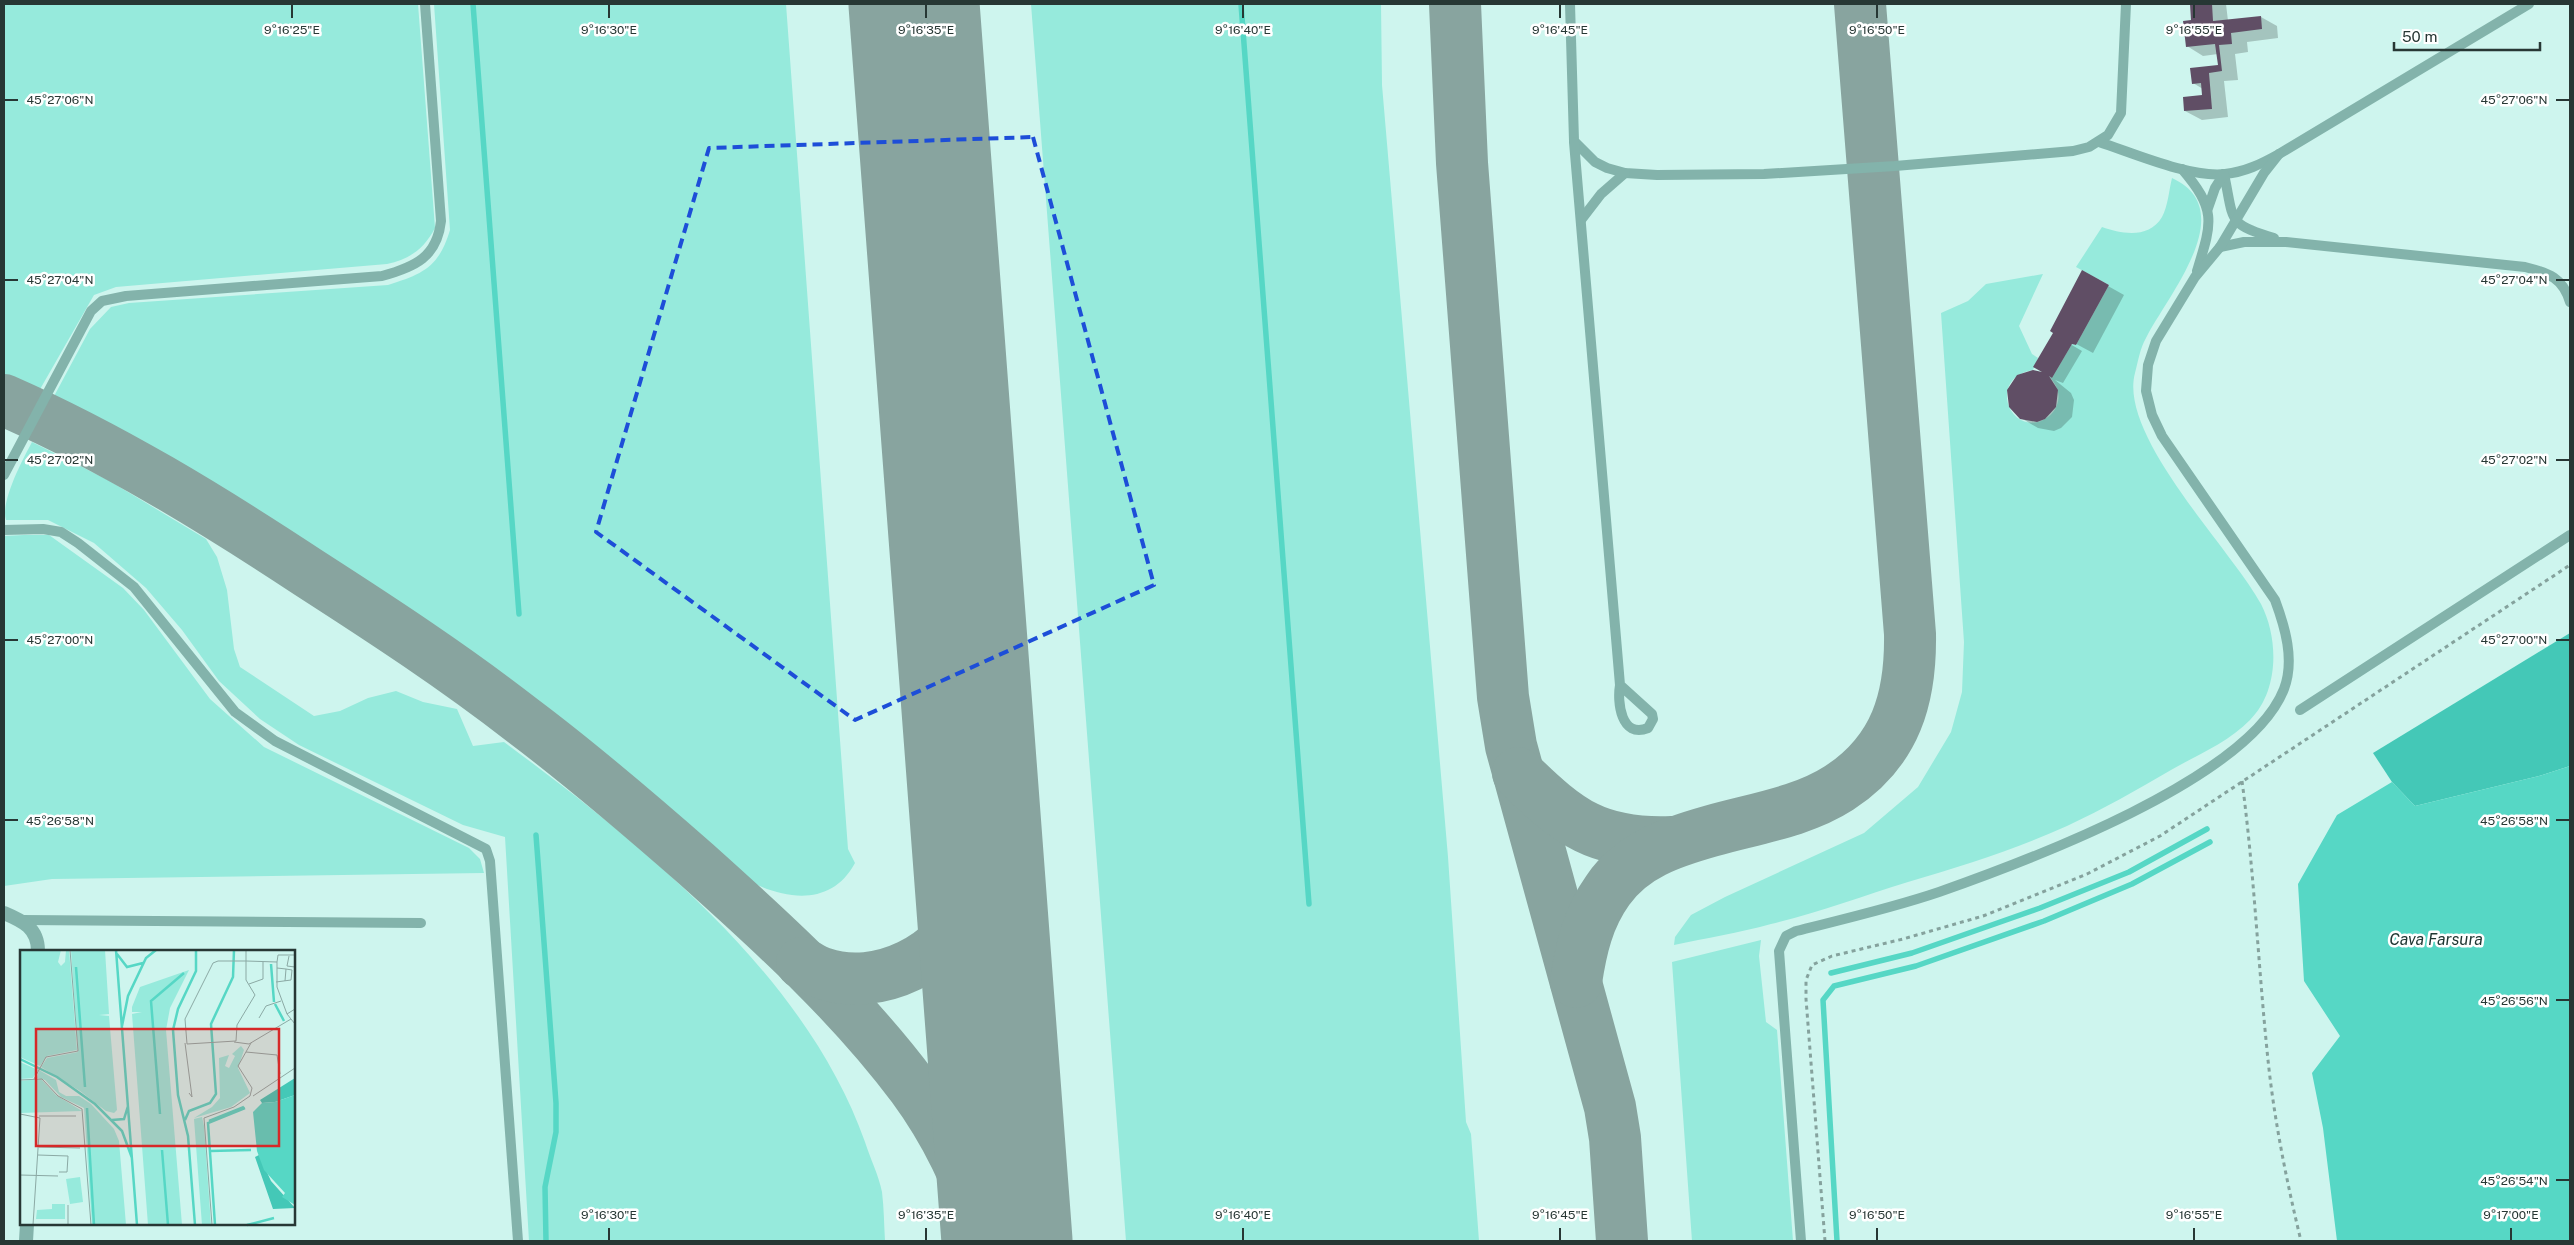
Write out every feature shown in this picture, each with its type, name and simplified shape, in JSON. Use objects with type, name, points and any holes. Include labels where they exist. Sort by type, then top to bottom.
[{"type":"street","points":[[4,913],[22,920],[34,931],[38,941],[38,950]]},
{"type":"street","points":[[26,1225],[26,1241]]},
{"type":"lane","points":[[4,475],[91,310],[102,301],[126,296],[382,276],[407,269],[432,250],[439,239],[441,221],[425,4]]},
{"type":"lane","points":[[1570,4],[1574,141],[1620,685]]},
{"type":"lane","points":[[1574,141],[1595,162],[1624,173],[1657,175],[1764,174],[1896,166],[2058,153],[2089,147],[2108,135],[2121,113],[2126,4]]},
{"type":"lane","points":[[2099,142],[2197,173],[2224,174],[2259,165],[2530,4]]},
{"type":"lane","points":[[1801,1241],[1779,951],[1786,936],[1796,931],[1938,893],[2096,830],[2164,796],[2220,761],[2248,739],[2271,714],[2285,688],[2288,663],[2285,627],[2275,600],[2162,436],[2152,415],[2146,391],[2148,365],[2156,341],[2195,277],[2220,247],[2234,220],[2279,154]]},
{"type":"lane","points":[[2182,169],[2198,188],[2208,208]]},
{"type":"lane","points":[[1581,220],[1601,194],[1624,173]]},
{"type":"lane","points":[[2195,277],[2208,236],[2208,208],[2215,188],[2224,174]]},
{"type":"lane","points":[[2224,174],[2234,220],[2246,230],[2286,242]]},
{"type":"lane","points":[[2220,247],[2244,242],[2286,242],[2525,267],[2547,272],[2559,279],[2566,289],[2570,302]]},
{"type":"lane","points":[[4,530],[52,530],[61,532],[78,543],[134,587],[234,712],[275,742],[486,849],[490,861],[518,1241]]},
{"type":"lane","points":[[2300,710],[2570,535]]},
{"type":"lane","points":[[22,920],[421,923]]},
{"type":"path","points":[[1825,1241],[1806,999],[1806,980],[1812,965],[1827,957],[1903,939],[1983,916],[2087,874],[2160,836],[2570,565]]},
{"type":"path","points":[[2242,781],[2267,1052],[2290,1196],[2301,1241]]},
{"type":"highlighted area","points":[[1033,137],[1154,585],[855,720],[596,532],[709,148]]},
{"type":"shaded area","points":[[4,4],[418,4],[435,228],[426,242],[416,252],[387,264],[116,287],[94,295],[39,391],[4,378]]},
{"type":"shaded area","points":[[434,4],[786,4],[848,849],[855,863],[844,878],[831,888],[817,894],[801,896],[785,894],[769,890],[738,875],[537,708],[468,655],[418,620],[264,521],[159,459],[52,400],[90,329],[111,307],[129,303],[388,285],[420,273],[435,261],[446,243],[450,230]]},
{"type":"shaded area","points":[[1031,4],[1381,4],[1382,85],[1448,857],[1466,1122],[1471,1134],[1479,1241],[1126,1241]]},
{"type":"shaded area","points":[[2172,178],[2192,192],[2200,211],[2200,232],[2193,254],[2182,277],[2142,346],[2135,373],[2134,399],[2143,428],[2159,459],[2180,492],[2246,581],[2261,604],[2267,618],[2273,648],[2273,664],[2271,680],[2260,708],[2242,728],[2223,742],[2107,806],[2067,826],[2009,850],[1805,915],[1747,930],[1674,945],[1675,937],[1691,915],[1725,897],[1864,833],[1918,787],[1951,732],[1962,692],[1964,642],[1941,313],[1968,301],[1986,284],[2043,274],[2019,326],[2032,354],[2038,358],[2033,370],[2019,375],[2011,383],[2007,392],[2008,403],[2012,412],[2019,419],[2029,423],[2041,421],[2051,415],[2059,397],[2056,386],[2049,376],[2052,378],[2072,344],[2076,345],[2109,285],[2076,267],[2102,227],[2126,233],[2135,233],[2143,232],[2157,224],[2166,208]]},
{"type":"shaded area","points":[[32,442],[108,480],[206,539],[217,557],[227,590],[234,649],[240,667],[314,716],[340,711],[368,698],[396,691],[423,702],[457,709],[473,746],[504,742],[610,824],[663,869],[714,918],[761,969],[803,1023],[838,1081],[865,1142],[881,1186],[885,1241],[529,1241],[505,837],[463,825],[299,745],[260,719],[219,681],[182,630],[146,588],[94,543],[48,520],[6,520],[5,512],[9,492]]},
{"type":"shaded area","points":[[49,535],[123,588],[144,610],[210,699],[264,747],[469,848],[480,859],[484,873],[52,879],[4,886],[4,536]]},
{"type":"shaded area","points":[[2570,633],[2570,766],[2539,776],[2415,806],[2392,782],[2373,753]]},
{"type":"shaded area","points":[[1761,940],[1759,956],[1766,1022],[1777,1030],[1793,1241],[1692,1241],[1672,962]]},
{"type":"water","name":"Cava Farsura","points":[[2570,766],[2570,1241],[2337,1241],[2323,1128],[2312,1073],[2340,1036],[2304,981],[2298,884],[2337,815],[2392,782],[2415,806],[2539,776]]},
{"type":"building","points":[[2190,4],[2212,4],[2213,21],[2261,16],[2262,29],[2231,33],[2232,44],[2219,45],[2222,71],[2209,73],[2212,109],[2184,111],[2183,97],[2202,95],[2201,83],[2192,84],[2190,68],[2218,65],[2215,44],[2186,47],[2183,21],[2191,20]]},
{"type":"building","points":[[2082,270],[2109,285],[2076,345],[2072,344],[2052,378],[2049,376],[2058,390],[2056,407],[2045,419],[2037,422],[2020,419],[2009,407],[2007,390],[2017,375],[2033,370],[2042,372],[2033,367],[2053,333],[2050,331]]},
{"type":"waterway","points":[[473,4],[519,614]]},
{"type":"waterway","points":[[1241,4],[1309,904]]},
{"type":"waterway","points":[[1831,973],[1912,953],[2040,908],[2129,872],[2207,829]]},
{"type":"waterway","points":[[536,835],[556,1103],[556,1132],[545,1187],[546,1241]]},
{"type":"waterway","points":[[1837,1241],[1823,1000],[1834,986],[1916,966],[2044,921],[2132,884],[2210,842]]},
{"type":"taxiway","points":[[1455,4],[1462,163],[1503,697],[1511,746],[1610,1107],[1615,1138],[1622,1241]]},
{"type":"taxiway","points":[[1576,982],[1583,945],[1595,911],[1608,890],[1629,868],[1641,859],[1668,845],[1711,831],[1793,809],[1839,788],[1858,773],[1887,740],[1903,701],[1910,657],[1910,634],[1860,4]]},
{"type":"taxiway","points":[[4,400],[44,418],[160,480],[336,591],[417,644],[496,700],[632,808],[754,916],[810,970],[889,1056],[937,1123],[966,1181],[988,1241]]},
{"type":"taxiway","points":[[1518,773],[1553,805],[1586,827],[1604,835],[1624,840],[1672,842]]},
{"type":"taxiway","points":[[802,963],[822,973],[844,978],[866,978],[888,974],[909,966],[929,954],[946,940],[960,922],[973,893],[976,872],[975,820]]},
{"type":"runway","points":[[914,4],[1007,1241]]}]
